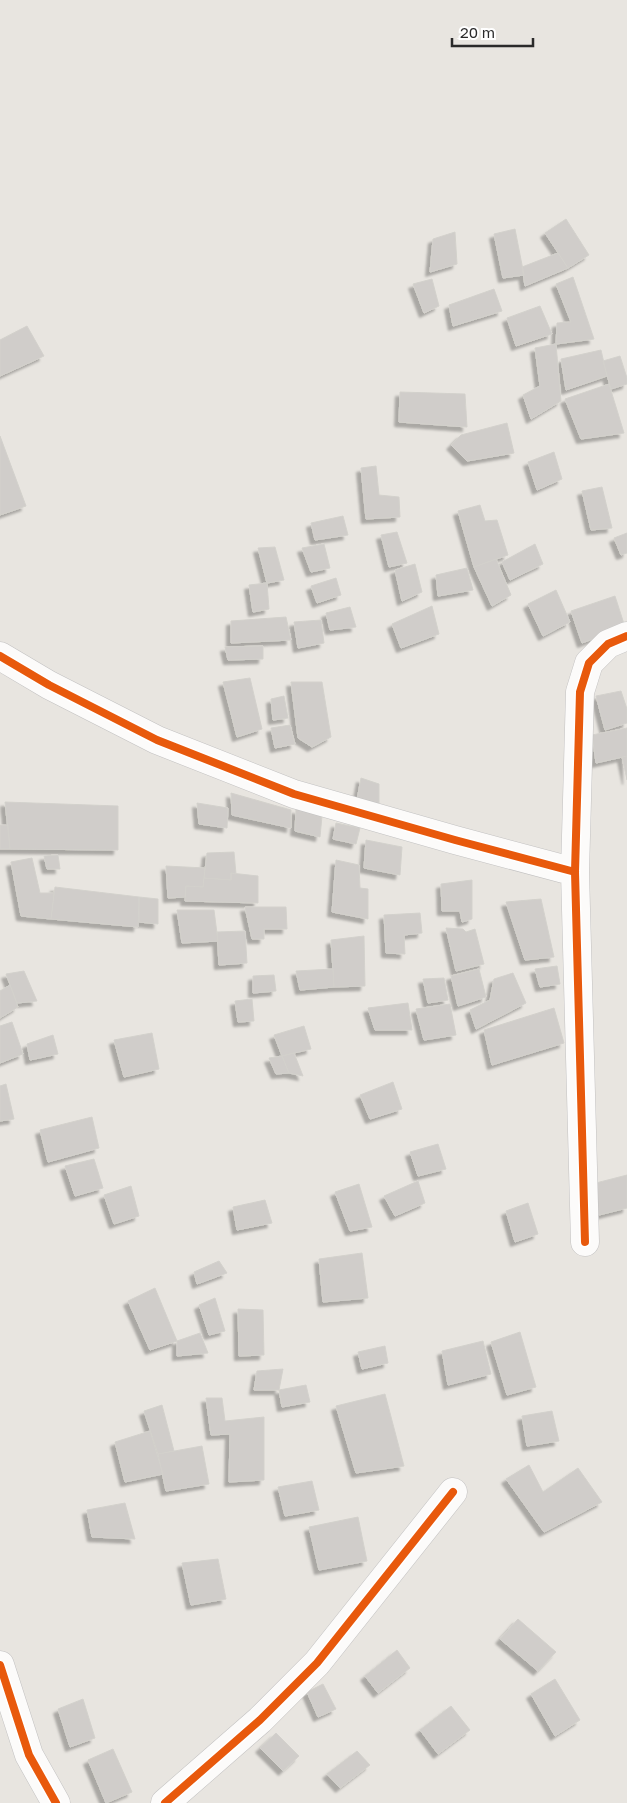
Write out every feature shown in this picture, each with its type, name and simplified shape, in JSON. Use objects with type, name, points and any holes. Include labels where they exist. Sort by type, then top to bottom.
[{"type":"street","points":[[586,1242],[575,872],[580,692],[589,663],[608,644],[627,636]]},
{"type":"street","points":[[0,656],[48,685],[157,740],[294,794],[575,872]]},
{"type":"street","points":[[165,1803],[260,1720],[317,1663],[453,1492]]},
{"type":"street","points":[[0,1665],[30,1755],[56,1803]]},
{"type":"building","points":[[566,219],[589,255],[568,268],[545,233]]},
{"type":"building","points":[[515,229],[524,275],[503,278],[494,234]]},
{"type":"building","points":[[455,232],[457,264],[430,272],[433,239]]},
{"type":"building","points":[[558,253],[568,268],[525,286],[522,267]]},
{"type":"building","points":[[573,277],[594,339],[556,344],[557,323],[571,322],[556,284]]},
{"type":"building","points":[[432,279],[439,306],[424,313],[413,284]]},
{"type":"building","points":[[494,289],[502,311],[453,326],[449,305]]},
{"type":"building","points":[[540,306],[552,334],[516,346],[507,318]]},
{"type":"building","points":[[27,326],[44,356],[0,376],[0,340]]},
{"type":"building","points":[[556,344],[561,401],[531,419],[523,395],[540,386],[535,348]]},
{"type":"building","points":[[601,350],[607,376],[566,390],[561,359]]},
{"type":"building","points":[[620,356],[627,384],[611,389],[603,361]]},
{"type":"building","points":[[609,384],[624,433],[581,439],[565,399]]},
{"type":"building","points":[[400,392],[465,394],[467,427],[399,422]]},
{"type":"building","points":[[507,423],[514,453],[467,461],[451,445],[461,435]]},
{"type":"building","points":[[0,436],[26,506],[0,515]]},
{"type":"building","points":[[554,452],[562,479],[537,490],[528,462]]},
{"type":"building","points":[[376,466],[379,495],[399,497],[400,517],[366,519],[361,468]]},
{"type":"building","points":[[602,487],[612,528],[591,530],[582,491]]},
{"type":"building","points":[[480,505],[485,521],[497,520],[508,555],[474,567],[458,511]]},
{"type":"building","points":[[343,516],[348,535],[315,540],[311,523]]},
{"type":"building","points":[[397,532],[407,563],[389,567],[381,535]]},
{"type":"building","points":[[627,533],[627,553],[621,555],[614,538]]},
{"type":"building","points":[[324,544],[330,568],[311,572],[302,548]]},
{"type":"building","points":[[535,544],[543,564],[510,580],[502,562]]},
{"type":"building","points":[[275,547],[284,580],[267,583],[258,548]]},
{"type":"building","points":[[496,559],[511,595],[492,606],[474,567]]},
{"type":"building","points":[[415,564],[422,592],[402,601],[395,570]]},
{"type":"building","points":[[467,568],[473,590],[438,596],[436,575]]},
{"type":"building","points":[[336,578],[341,595],[317,603],[311,586]]},
{"type":"building","points":[[267,583],[269,609],[253,612],[249,585]]},
{"type":"building","points":[[556,590],[570,622],[543,636],[528,604]]},
{"type":"building","points":[[615,596],[625,627],[582,643],[571,611]]},
{"type":"building","points":[[432,606],[439,634],[401,648],[392,624]]},
{"type":"building","points":[[350,607],[356,627],[330,630],[326,613]]},
{"type":"building","points":[[286,617],[291,640],[231,643],[231,621]]},
{"type":"building","points":[[321,620],[324,643],[298,648],[294,622]]},
{"type":"building","points":[[263,646],[263,659],[228,660],[225,647]]},
{"type":"building","points":[[250,678],[262,729],[237,737],[223,682]]},
{"type":"building","points":[[291,682],[322,682],[331,737],[312,747],[298,738]]},
{"type":"building","points":[[621,691],[627,709],[627,723],[605,730],[596,696]]},
{"type":"building","points":[[284,696],[288,718],[273,720],[271,699]]},
{"type":"building","points":[[290,725],[295,744],[275,748],[271,728]]},
{"type":"building","points":[[627,728],[627,756],[596,763],[592,735]]},
{"type":"building","points":[[627,756],[627,780],[622,757]]},
{"type":"building","points":[[361,778],[379,784],[379,805],[357,800]]},
{"type":"building","points":[[231,793],[291,810],[291,828],[232,815]]},
{"type":"building","points":[[5,802],[118,806],[118,850],[10,849]]},
{"type":"building","points":[[197,803],[228,808],[227,828],[199,824]]},
{"type":"building","points":[[296,809],[322,816],[320,837],[295,831]]},
{"type":"building","points":[[336,823],[360,828],[356,844],[333,839]]},
{"type":"building","points":[[0,825],[8,825],[10,849],[0,849]]},
{"type":"building","points":[[366,840],[402,847],[400,875],[364,868]]},
{"type":"building","points":[[234,852],[236,874],[231,873],[231,880],[204,878],[207,853]]},
{"type":"building","points":[[58,855],[60,869],[47,869],[44,856]]},
{"type":"building","points":[[32,858],[40,893],[54,893],[51,919],[21,916],[11,862]]},
{"type":"building","points":[[336,860],[359,865],[360,888],[368,889],[368,919],[332,912]]},
{"type":"building","points":[[166,866],[205,868],[203,887],[186,886],[185,897],[168,898]]},
{"type":"building","points":[[231,873],[258,876],[258,903],[185,901],[186,886],[203,887],[204,878],[231,880]]},
{"type":"building","points":[[472,880],[472,919],[462,922],[460,911],[442,911],[441,884]]},
{"type":"building","points":[[55,887],[139,897],[138,927],[51,919]]},
{"type":"building","points":[[139,897],[158,899],[158,924],[139,922]]},
{"type":"building","points":[[541,899],[554,957],[525,960],[506,902]]},
{"type":"building","points":[[245,907],[286,907],[287,929],[264,929],[264,939],[252,939]]},
{"type":"building","points":[[177,910],[214,910],[218,941],[182,943]]},
{"type":"building","points":[[420,913],[422,933],[404,935],[405,954],[386,953],[384,915]]},
{"type":"building","points":[[446,928],[463,929],[466,932],[475,929],[484,964],[456,971]]},
{"type":"building","points":[[245,931],[247,963],[219,965],[217,932]]},
{"type":"building","points":[[364,936],[365,986],[334,987],[331,940]]},
{"type":"building","points":[[557,966],[560,984],[540,987],[535,969]]},
{"type":"building","points":[[333,969],[334,987],[300,990],[296,971]]},
{"type":"building","points":[[479,969],[486,997],[458,1006],[451,976]]},
{"type":"building","points":[[24,971],[37,1001],[17,1003],[6,974]]},
{"type":"building","points":[[513,973],[526,1003],[476,1029],[470,1010],[490,1000],[494,979]]},
{"type":"building","points":[[274,975],[276,991],[253,993],[253,976]]},
{"type":"building","points":[[444,978],[448,1000],[428,1003],[423,979]]},
{"type":"building","points":[[10,985],[18,1007],[0,1018],[0,991]]},
{"type":"building","points":[[252,999],[254,1021],[238,1022],[235,1001]]},
{"type":"building","points":[[408,1003],[412,1030],[375,1030],[368,1008]]},
{"type":"building","points":[[450,1004],[456,1035],[424,1040],[416,1009]]},
{"type":"building","points":[[554,1008],[564,1043],[492,1065],[484,1030]]},
{"type":"building","points":[[12,1022],[23,1054],[0,1063],[0,1026]]},
{"type":"building","points":[[304,1026],[311,1049],[282,1056],[274,1035]]},
{"type":"building","points":[[152,1033],[159,1069],[124,1077],[114,1040]]},
{"type":"building","points":[[53,1035],[58,1054],[30,1060],[27,1044]]},
{"type":"building","points":[[294,1053],[303,1076],[289,1073],[282,1056]]},
{"type":"building","points":[[282,1056],[289,1073],[276,1074],[269,1058]]},
{"type":"building","points":[[393,1082],[402,1109],[370,1119],[360,1095]]},
{"type":"building","points":[[6,1084],[14,1119],[0,1121],[0,1086]]},
{"type":"building","points":[[92,1117],[99,1148],[48,1162],[40,1130]]},
{"type":"building","points":[[438,1144],[446,1169],[418,1176],[410,1152]]},
{"type":"building","points":[[94,1159],[103,1188],[75,1196],[65,1166]]},
{"type":"building","points":[[627,1175],[627,1208],[599,1215],[592,1184]]},
{"type":"building","points":[[418,1181],[425,1203],[395,1216],[384,1196]]},
{"type":"building","points":[[359,1184],[372,1227],[350,1231],[335,1192]]},
{"type":"building","points":[[131,1186],[139,1216],[114,1224],[104,1195]]},
{"type":"building","points":[[265,1200],[272,1223],[237,1230],[233,1207]]},
{"type":"building","points":[[528,1203],[538,1234],[515,1242],[506,1211]]},
{"type":"building","points":[[362,1253],[368,1298],[323,1302],[319,1259]]},
{"type":"building","points":[[219,1261],[227,1273],[197,1284],[194,1272]]},
{"type":"building","points":[[155,1288],[177,1341],[150,1350],[128,1301]]},
{"type":"building","points":[[215,1298],[225,1331],[209,1335],[199,1305]]},
{"type":"building","points":[[238,1309],[263,1310],[264,1355],[239,1356]]},
{"type":"building","points":[[520,1332],[536,1387],[507,1395],[491,1342]]},
{"type":"building","points":[[200,1333],[208,1353],[177,1356],[177,1341]]},
{"type":"building","points":[[483,1341],[491,1374],[448,1385],[442,1351]]},
{"type":"building","points":[[385,1346],[388,1363],[362,1369],[358,1352]]},
{"type":"building","points":[[283,1369],[279,1390],[254,1390],[257,1371]]},
{"type":"building","points":[[306,1385],[310,1402],[282,1407],[279,1390]]},
{"type":"building","points":[[385,1394],[404,1466],[356,1473],[336,1406]]},
{"type":"building","points":[[206,1398],[222,1398],[225,1421],[264,1417],[264,1480],[229,1482],[230,1434],[211,1435]]},
{"type":"building","points":[[162,1405],[174,1451],[158,1454],[144,1411]]},
{"type":"building","points":[[552,1411],[559,1441],[527,1446],[522,1416]]},
{"type":"building","points":[[150,1431],[163,1474],[125,1482],[115,1442]]},
{"type":"building","points":[[202,1446],[209,1484],[166,1491],[158,1454]]},
{"type":"building","points":[[529,1465],[543,1492],[578,1468],[602,1502],[544,1532],[506,1479]]},
{"type":"building","points":[[312,1481],[319,1510],[285,1516],[278,1487]]},
{"type":"building","points":[[125,1503],[135,1539],[92,1537],[87,1510]]},
{"type":"building","points":[[358,1517],[367,1561],[319,1570],[309,1527]]},
{"type":"building","points":[[218,1559],[226,1599],[191,1605],[182,1563]]},
{"type":"building","points":[[518,1619],[556,1652],[538,1671],[500,1639]]},
{"type":"building","points":[[397,1650],[410,1668],[378,1693],[365,1676]]},
{"type":"building","points":[[555,1679],[580,1720],[555,1736],[531,1694]]},
{"type":"building","points":[[323,1684],[336,1709],[318,1717],[307,1692]]},
{"type":"building","points":[[83,1699],[95,1738],[70,1747],[58,1709]]},
{"type":"building","points":[[451,1706],[470,1730],[438,1754],[420,1730]]},
{"type":"building","points":[[276,1733],[299,1756],[283,1771],[260,1748]]},
{"type":"building","points":[[113,1749],[132,1792],[106,1803],[88,1760]]},
{"type":"building","points":[[357,1751],[370,1765],[340,1788],[327,1774]]},
{"type":"cycle path","points":[[585,1242],[575,872],[580,692],[589,663],[608,644],[627,636]]},
{"type":"cycle path","points":[[0,656],[49,685],[157,740],[294,794],[575,872]]},
{"type":"cycle path","points":[[165,1803],[260,1720],[317,1663],[453,1492]]},
{"type":"cycle path","points":[[0,1665],[29,1755],[56,1803]]}]
